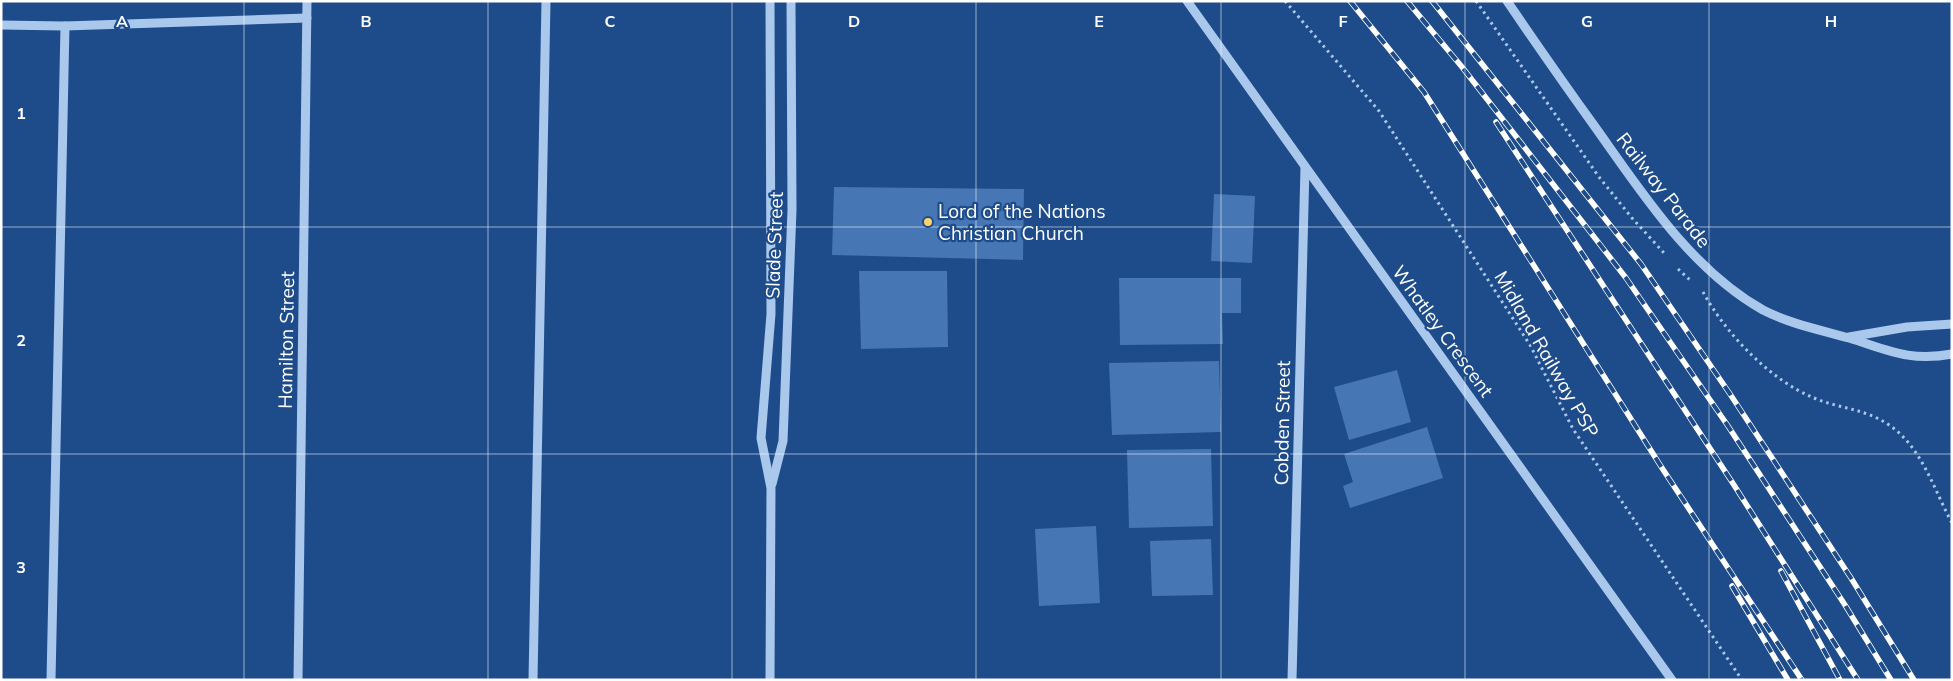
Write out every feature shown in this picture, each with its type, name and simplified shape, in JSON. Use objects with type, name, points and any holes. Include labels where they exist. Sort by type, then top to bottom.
[{"type":"street","name":"Hamilton Street","points":[[298,680],[307,1]]},
{"type":"street","points":[[533,680],[546,1]]},
{"type":"street","name":"Slade Street","points":[[770,1],[771,314],[761,438],[771,488],[770,680]]},
{"type":"street","name":"Slade Street","points":[[771,488],[783,441],[792,210],[791,1]]},
{"type":"street","name":"Whatley Crescent","points":[[1187,1],[1672,680]]},
{"type":"street","name":"Railway Parade","points":[[1507,1],[1633,181],[1703,264],[1733,290],[1764,310],[1810,328],[1912,358],[1952,354]]},
{"type":"street","points":[[1,25],[65,26],[307,18]]},
{"type":"street","points":[[51,680],[65,26]]},
{"type":"street","name":"Cobden Street","points":[[1292,680],[1305,167]]},
{"type":"street","name":"Railway Parade","points":[[1847,338],[1907,327],[1952,324]]},
{"type":"path","name":"Midland Railway PSP","points":[[1284,1],[1379,111],[1530,345],[1573,429],[1742,680]]},
{"type":"path","points":[[1476,1],[1600,177],[1632,218],[1665,255]]},
{"type":"path","points":[[1672,262],[1693,282]]},
{"type":"path","points":[[1701,288],[1714,312],[1766,370],[1814,398],[1865,411],[1891,426],[1917,453],[1952,523]]},
{"type":"building","name":"Lord of the Nations Christian Church","points":[[834,187],[1024,189],[1023,260],[832,255]]},
{"type":"building","points":[[1214,194],[1255,196],[1252,263],[1211,261]]},
{"type":"building","points":[[859,271],[947,271],[948,347],[861,349]]},
{"type":"building","points":[[1119,278],[1241,278],[1241,313],[1222,313],[1223,344],[1120,345]]},
{"type":"building","points":[[1219,361],[1221,432],[1112,435],[1109,363]]},
{"type":"building","points":[[1397,370],[1411,422],[1349,440],[1334,387]]},
{"type":"building","points":[[1427,427],[1443,478],[1350,508],[1343,486],[1353,482],[1344,454]]},
{"type":"building","points":[[1211,449],[1213,526],[1129,528],[1127,450]]},
{"type":"building","points":[[1096,526],[1100,603],[1039,606],[1035,529]]},
{"type":"building","points":[[1211,539],[1213,595],[1152,596],[1150,541]]},
{"type":"railway","points":[[1350,1],[1424,92],[1662,468],[1802,680]]},
{"type":"railway","points":[[1407,1],[1462,67],[1626,278],[1728,426],[1845,605],[1891,680]]},
{"type":"railway","points":[[1432,1],[1641,264],[1730,394],[1851,578],[1914,680]]},
{"type":"railway","points":[[1496,122],[1734,485],[1858,680]]},
{"type":"railway","points":[[1781,571],[1840,680]]},
{"type":"railway","points":[[1732,586],[1788,680]]},
{"type":"place","name":"Lord of the Nations Christian Church","points":[[928,222]]}]
